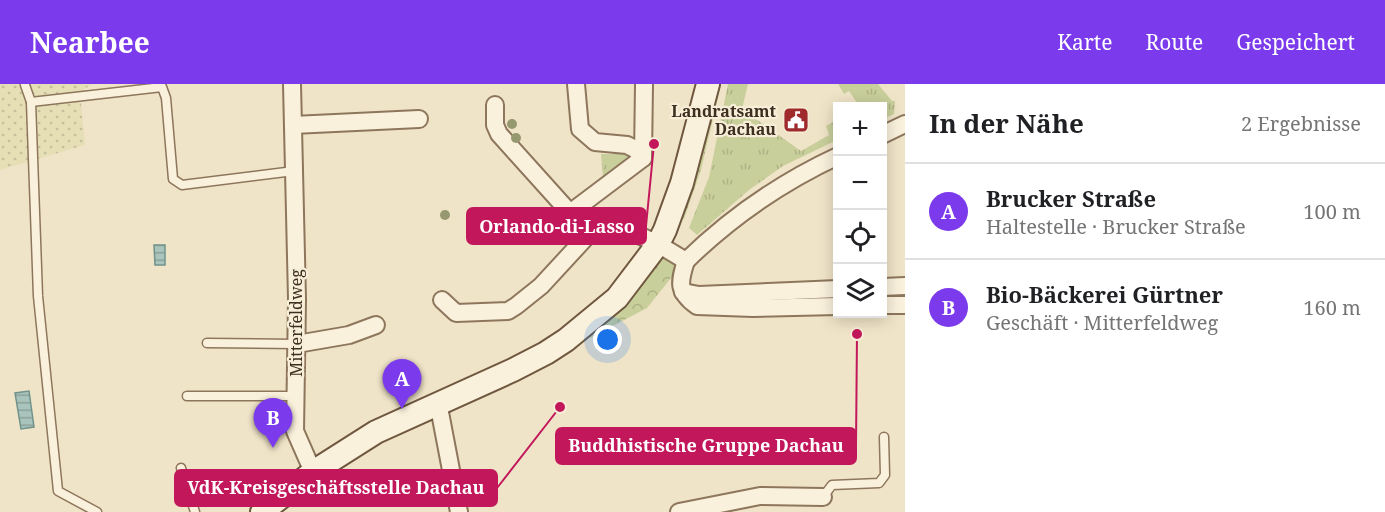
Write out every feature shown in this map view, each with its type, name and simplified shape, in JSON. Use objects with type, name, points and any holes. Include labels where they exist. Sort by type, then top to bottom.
[{"type":"main road","points":[[262,512],[313,472],[376,432],[513,370],[566,340],[617,298],[658,244],[665,230],[682,183],[708,84]]},
{"type":"street","name":"Mitterfeldweg","points":[[292,84],[297,344],[295,431],[313,472]]},
{"type":"street","points":[[576,84],[580,129],[595,142],[627,145],[635,149],[643,158]]},
{"type":"street","points":[[643,158],[644,84]]},
{"type":"street","points":[[495,105],[495,125],[499,134],[589,234]]},
{"type":"street","points":[[293,125],[419,119]]},
{"type":"street","points":[[887,133],[905,124]]},
{"type":"street","points":[[570,213],[643,158]]},
{"type":"street","points":[[833,158],[810,169],[739,215],[686,261],[680,278],[683,292],[697,306],[833,306]]},
{"type":"street","points":[[442,300],[456,313],[508,311],[541,286],[589,234],[630,231],[686,261]]},
{"type":"street","points":[[887,287],[905,286]]},
{"type":"street","points":[[683,292],[699,295],[833,289]]},
{"type":"street","points":[[887,305],[905,305]]},
{"type":"street","points":[[297,344],[349,335],[376,325]]},
{"type":"street","points":[[438,402],[459,512]]},
{"type":"street","points":[[679,512],[760,496],[823,496]]},
{"type":"lane","points":[[25,85],[31,102],[38,296],[58,491],[97,512]]},
{"type":"lane","points":[[31,102],[162,87],[166,98],[173,179],[182,185],[294,171]]},
{"type":"lane","points":[[207,343],[297,344]]},
{"type":"lane","points":[[187,396],[296,396]]},
{"type":"lane","points":[[823,496],[832,485],[879,483],[885,475],[884,436]]},
{"type":"lane","points":[[181,468],[195,512]]},
{"type":"shaded area","points":[[0,84],[92,84],[80,92],[85,145],[0,170]]},
{"type":"green space","points":[[718,84],[721,84],[701,170],[684,219],[680,218]]},
{"type":"green space","points":[[728,84],[748,84],[742,109],[801,151],[829,135],[826,126],[833,122],[833,142],[783,166],[749,190],[697,235],[689,228],[709,177]]},
{"type":"green space","points":[[838,84],[878,84],[892,101],[895,101],[894,114],[887,117],[887,102],[856,102],[849,91],[844,94]]},
{"type":"green space","points":[[601,154],[626,154],[630,160],[603,179]]},
{"type":"green space","points":[[665,258],[672,259],[676,266],[675,273],[647,308],[590,338],[588,333],[656,263]]},
{"type":"water","points":[[154,245],[165,245],[165,265],[155,265]]},
{"type":"water","points":[[29,391],[34,427],[21,429],[15,393]]},
{"type":"place","name":"Landratsamt Dachau","points":[[796,120]]},
{"type":"place","name":"Orlando-di-Lasso","points":[[654,144]]},
{"type":"place","name":"Buddhistische Gruppe Dachau","points":[[857,334]]},
{"type":"place","name":"VdK-Kreisgeschäftsstelle Dachau","points":[[560,407]]},
{"type":"place","name":"Brucker Straße","points":[[402,409]]},
{"type":"place","name":"Bio-Bäckerei Gürtner","points":[[273,448]]}]
